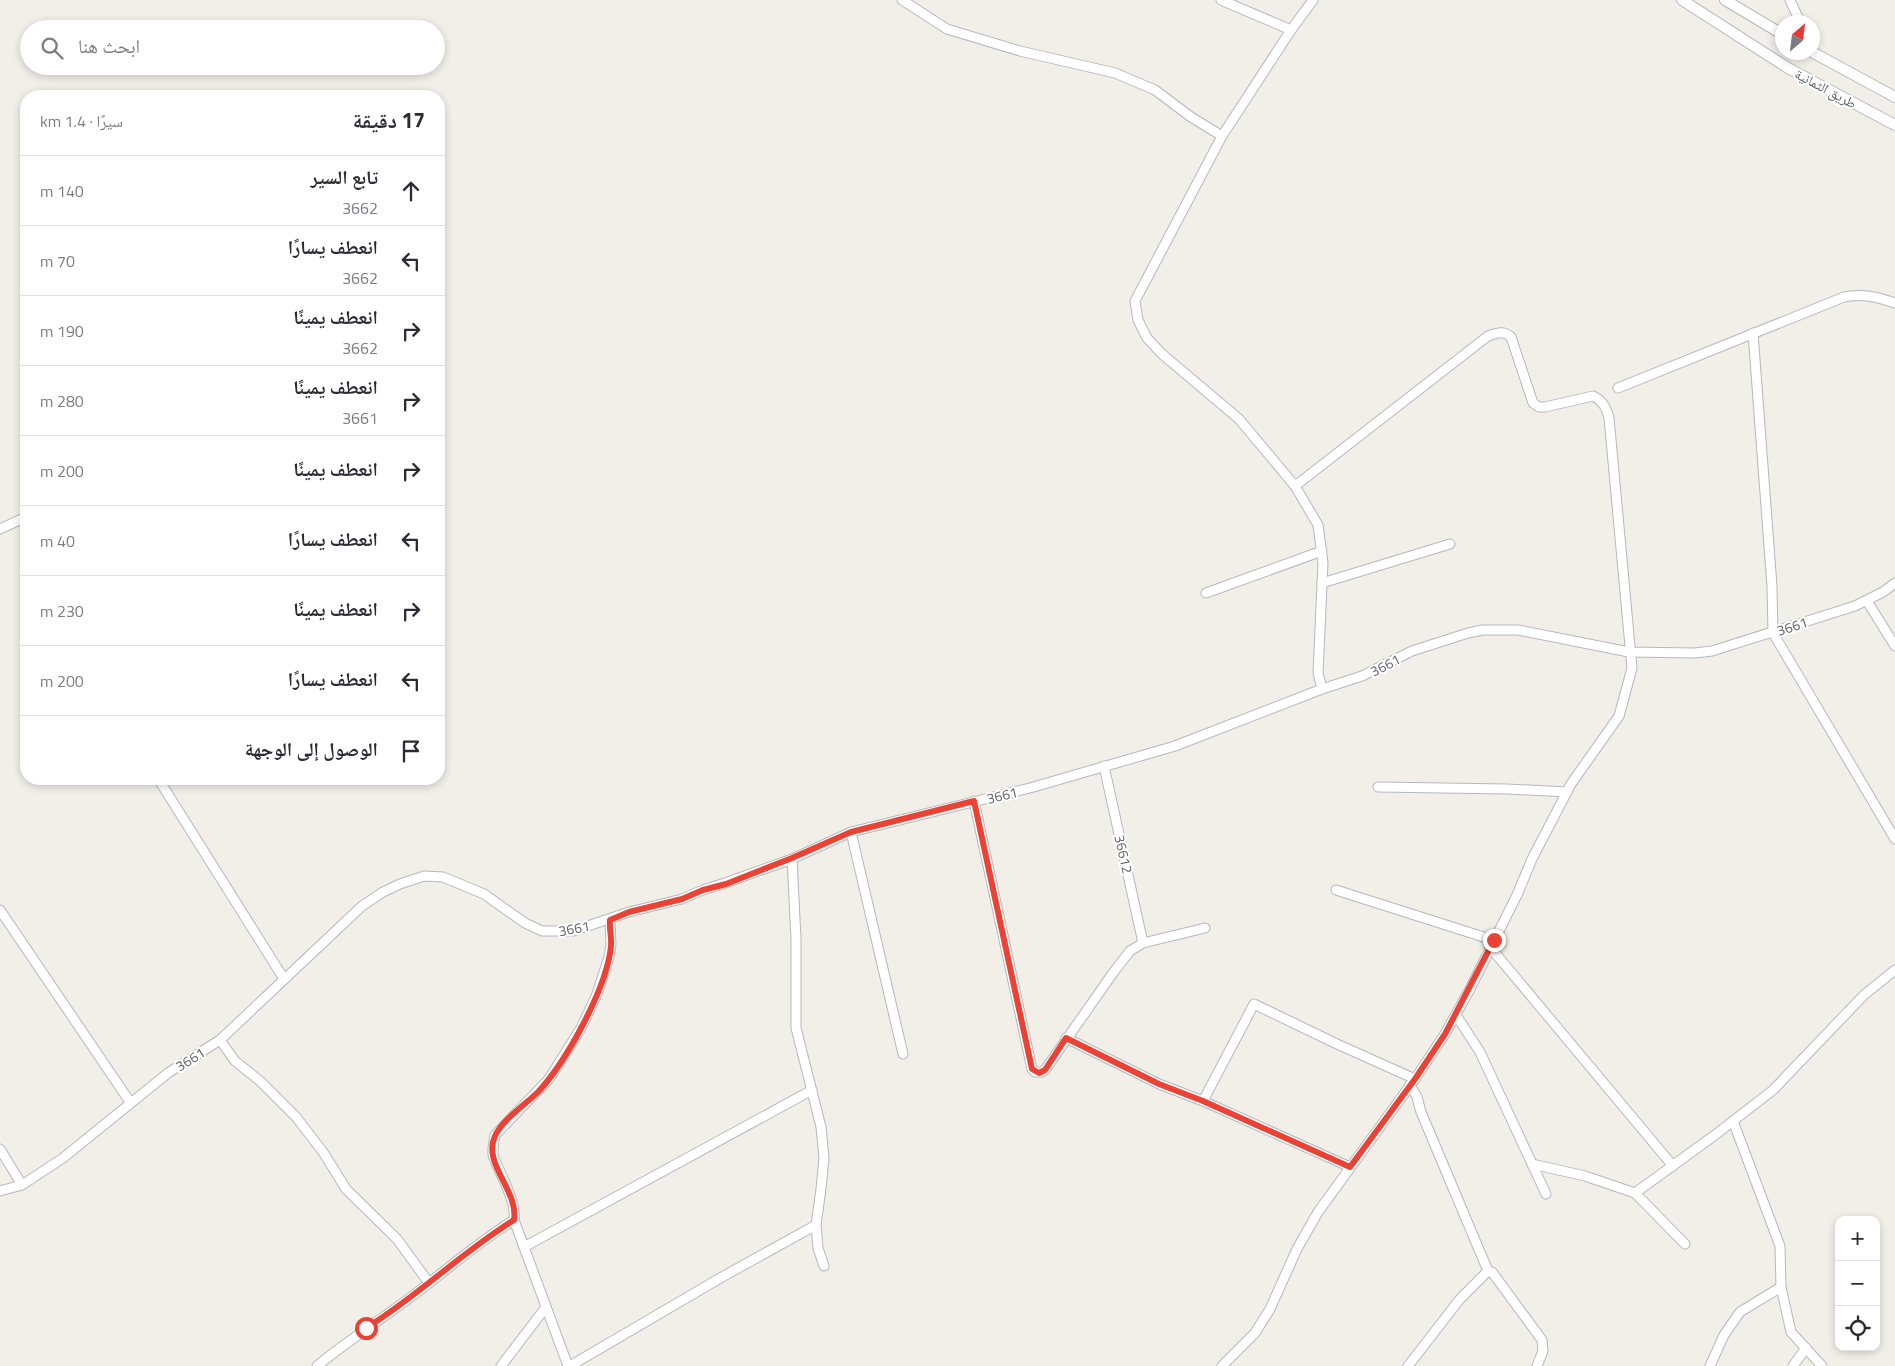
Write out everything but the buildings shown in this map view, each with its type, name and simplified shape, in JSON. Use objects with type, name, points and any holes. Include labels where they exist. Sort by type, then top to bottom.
[{"type":"street","points":[[902,0],[947,29],[1020,51],[1115,73],[1155,90],[1191,117],[1222,136]]},
{"type":"street","points":[[1221,0],[1291,30]]},
{"type":"street","points":[[1313,0],[1291,30],[1222,136],[1135,301],[1138,320],[1147,338],[1162,354],[1190,375],[1239,419],[1294,486],[1318,525],[1322,551],[1318,673],[1322,689]]},
{"type":"street","name":"طريق الثمانية","points":[[1682,0],[1788,68],[1895,125]]},
{"type":"street","points":[[1725,0],[1775,30]]},
{"type":"street","points":[[1790,0],[1797,15]]},
{"type":"street","points":[[1820,55],[1895,97]]},
{"type":"street","points":[[1618,388],[1844,297],[1859,294],[1872,295],[1895,303]]},
{"type":"street","points":[[1222,1366],[1260,1325],[1270,1309],[1297,1249],[1318,1212],[1445,1034],[1567,792],[1619,716],[1632,668],[1629,652],[1609,418],[1606,406],[1593,396],[1545,408],[1533,403],[1511,337],[1506,333],[1500,332],[1488,336],[1294,486]]},
{"type":"street","points":[[1752,333],[1772,586],[1773,632],[1895,839]]},
{"type":"street","points":[[0,529],[20,520]]},
{"type":"street","points":[[1322,583],[1450,544]]},
{"type":"street","points":[[1206,594],[1322,551]]},
{"type":"street","name":"3661","points":[[0,1191],[22,1185],[63,1158],[168,1073],[220,1040],[362,906],[383,892],[424,876],[444,877],[484,894],[525,923],[542,931],[573,931],[629,912],[682,899],[703,890],[726,884],[851,832],[1030,788],[1175,746],[1322,689],[1362,676],[1412,651],[1468,632],[1518,630],[1629,652],[1695,653],[1712,651],[1829,615],[1867,601],[1895,583]]},
{"type":"street","points":[[1867,601],[1895,646]]},
{"type":"street","name":"36612","points":[[1104,766],[1143,943]]},
{"type":"street","points":[[162,785],[284,979]]},
{"type":"street","points":[[1378,787],[1567,792]]},
{"type":"street","points":[[974,801],[1032,1069],[1035,1072],[1039,1073],[1045,1070],[1066,1038],[1130,951],[1143,943],[1205,928]]},
{"type":"street","points":[[851,832],[903,1054]]},
{"type":"street","points":[[792,858],[796,939],[796,1028],[821,1128],[824,1158],[822,1189],[816,1225],[818,1248],[824,1266]]},
{"type":"street","points":[[1336,890],[1492,944],[1673,1166]]},
{"type":"street","points":[[0,910],[130,1102]]},
{"type":"street","points":[[610,920],[612,945],[609,957],[597,994],[581,1028],[549,1079],[495,1135],[493,1155],[512,1204],[514,1220],[569,1366],[816,1225]]},
{"type":"street","points":[[1635,1193],[1773,1090],[1864,995],[1895,970]]},
{"type":"street","points":[[1203,1101],[1254,1004],[1412,1082],[1431,1137],[1488,1272]]},
{"type":"street","points":[[1456,1015],[1480,1052],[1546,1194]]},
{"type":"street","points":[[1066,1038],[1159,1084],[1203,1101],[1350,1167]]},
{"type":"street","points":[[220,1040],[236,1062],[260,1081],[296,1117],[323,1152],[346,1189],[397,1240],[429,1283]]},
{"type":"street","points":[[524,1247],[812,1090]]},
{"type":"street","points":[[1733,1121],[1780,1246],[1781,1287],[1791,1332],[1822,1366]]},
{"type":"street","points":[[0,1149],[22,1185]]},
{"type":"street","points":[[1532,1164],[1585,1176],[1635,1193],[1685,1244]]},
{"type":"street","points":[[317,1366],[485,1239],[514,1220]]},
{"type":"street","points":[[1408,1366],[1460,1299],[1488,1272]]},
{"type":"street","points":[[1488,1272],[1492,1272],[1502,1283],[1542,1340],[1543,1351],[1537,1366]]},
{"type":"street","points":[[1710,1366],[1724,1335],[1740,1312],[1781,1287]]},
{"type":"street","points":[[501,1366],[546,1307]]},
{"type":"street","points":[[1792,1366],[1806,1348]]},
{"type":"route","points":[[366,1328],[385,1316],[498,1229],[514,1220],[512,1204],[493,1155],[495,1135],[549,1079],[581,1028],[603,979],[609,957],[612,945],[609,928],[610,920],[629,912],[682,899],[703,890],[726,884],[851,832],[974,801],[1032,1069],[1035,1072],[1039,1073],[1045,1070],[1066,1038],[1159,1084],[1203,1101],[1350,1167],[1415,1079],[1445,1034],[1494,940]]}]
